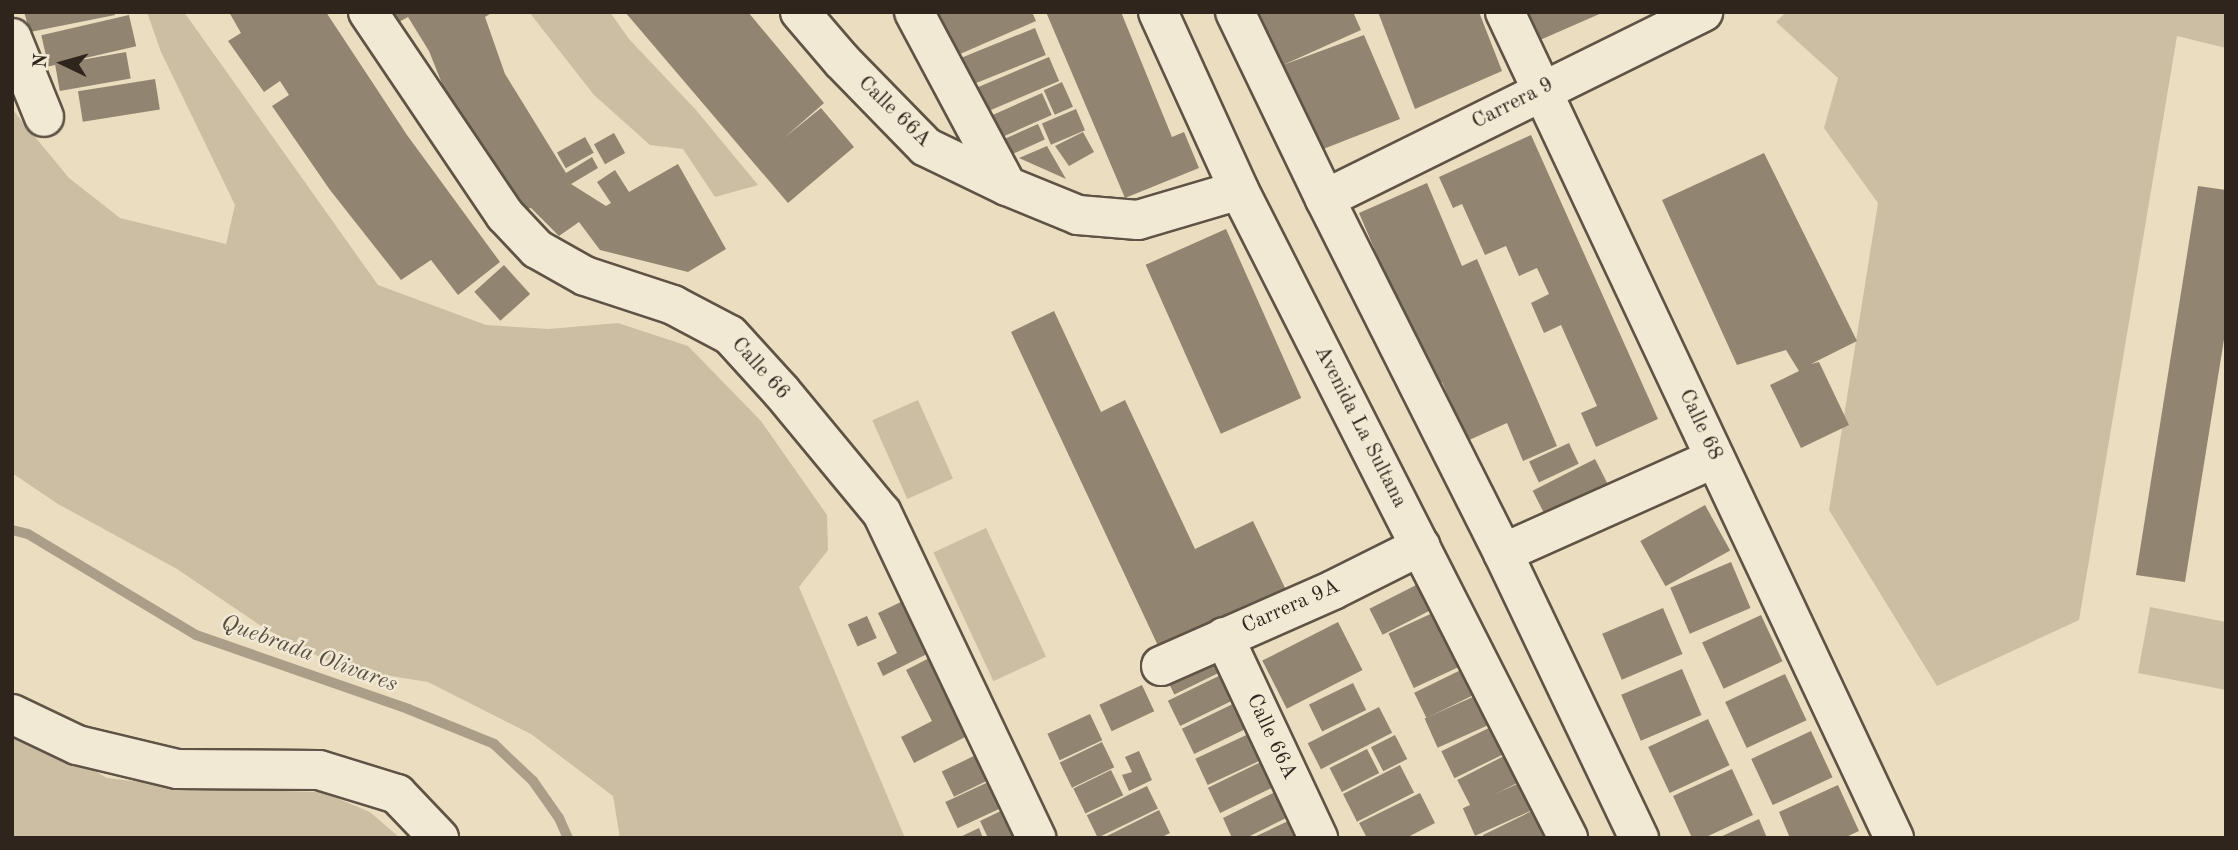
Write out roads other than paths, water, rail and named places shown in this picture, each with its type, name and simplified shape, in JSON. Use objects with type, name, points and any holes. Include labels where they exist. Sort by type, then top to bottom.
[{"type":"street","name":"Calle 66","points":[[368,12],[505,215],[537,249],[585,276],[673,305],[730,334],[881,513],[1036,838]]},
{"type":"street","name":"Calle 66A","points":[[800,12],[842,61],[926,147],[1007,186],[1078,215],[1138,220],[1238,190]]},
{"type":"street","points":[[914,12],[1007,186]]},
{"type":"street","name":"Avenida La Sultana","points":[[1158,12],[1238,190],[1568,838]]},
{"type":"street","points":[[1235,12],[1325,199],[1503,553],[1639,838]]},
{"type":"street","name":"Calle 68","points":[[1505,12],[1894,838]]},
{"type":"street","name":"Carrera 9","points":[[1325,199],[1703,12]]},
{"type":"street","points":[[12,38],[44,117]]},
{"type":"street","points":[[1503,553],[1715,458]]},
{"type":"street","name":"Carrera 9A","points":[[1161,666],[1333,590],[1421,546]]},
{"type":"street","name":"Calle 66A","points":[[1224,637],[1318,838]]},
{"type":"street","points":[[12,713],[77,745],[177,769],[319,770],[397,794],[439,838]]},
{"type":"waterway","name":"Quebrada Olivares","points":[[12,530],[28,534],[196,635],[408,709],[494,744],[533,781],[559,818],[568,838]]}]
